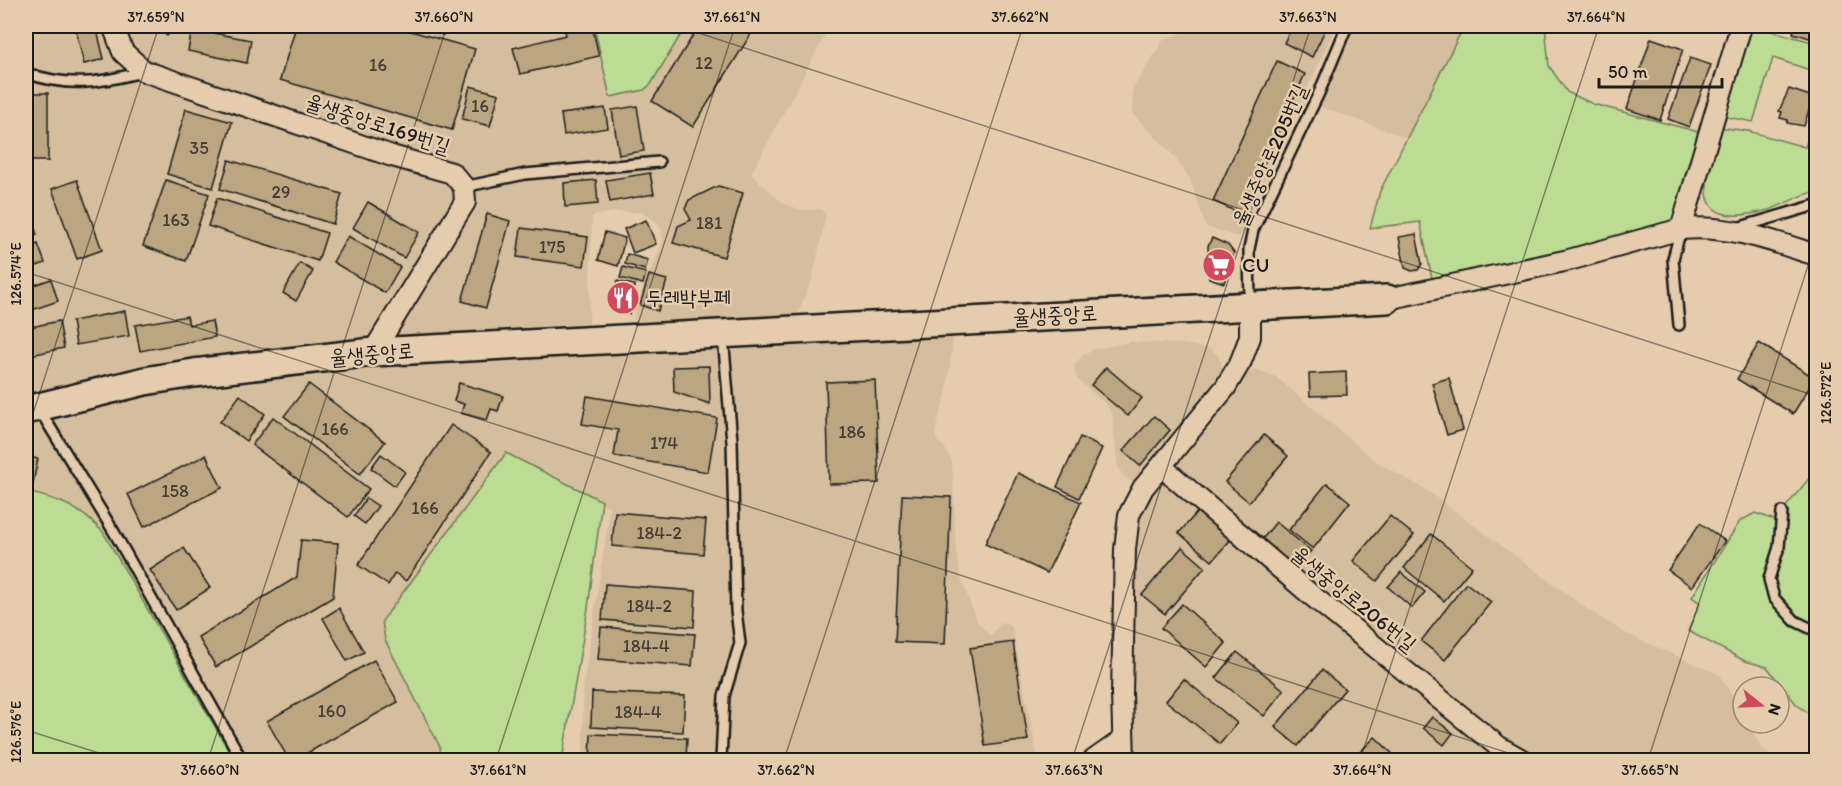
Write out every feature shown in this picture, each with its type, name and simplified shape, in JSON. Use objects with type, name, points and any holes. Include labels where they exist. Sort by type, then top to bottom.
[{"type":"street","name":"율생중앙로169번길","points":[[113,26],[123,51],[144,71],[392,156],[452,173],[465,187]]},
{"type":"street","points":[[1681,229],[1741,26]]},
{"type":"street","points":[[373,352],[465,202],[465,187]]},
{"type":"street","points":[[1387,299],[1569,260],[1681,229],[1699,227],[1732,229],[1816,255]]},
{"type":"street","name":"율생중앙로","points":[[32,409],[145,381],[373,352],[1250,304],[1387,299]]},
{"type":"street","points":[[1124,760],[1121,741],[1126,530],[1135,501],[1225,388],[1241,361],[1250,337],[1250,304]]},
{"type":"street","name":"율생중앙로206번길","points":[[1162,467],[1310,594],[1499,747],[1522,760]]},
{"type":"street","points":[[1094,760],[1121,741]]},
{"type":"lane","name":"율생중앙로205번길","points":[[1250,304],[1249,249],[1253,230],[1347,26]]},
{"type":"lane","points":[[26,73],[70,83],[89,84],[144,71]]},
{"type":"lane","points":[[465,187],[525,174],[659,162]]},
{"type":"lane","points":[[1732,229],[1816,205]]},
{"type":"lane","points":[[1679,325],[1673,259],[1681,229]]},
{"type":"lane","points":[[721,760],[724,696],[740,643],[736,611],[731,429],[723,333]]},
{"type":"lane","points":[[32,409],[120,542],[242,760]]},
{"type":"lane","points":[[1782,512],[1779,547],[1769,579],[1774,598],[1794,621],[1816,631]]},
{"type":"shaded area","points":[[26,26],[107,26],[124,68],[145,82],[200,98],[447,185],[453,193],[454,203],[378,328],[359,341],[26,403]]},
{"type":"shaded area","points":[[119,26],[594,26],[610,97],[664,63],[686,26],[830,26],[751,174],[784,204],[802,210],[820,209],[826,215],[813,277],[795,319],[638,326],[634,319],[635,308],[663,242],[662,231],[657,222],[640,212],[612,212],[592,216],[589,324],[584,334],[398,341],[394,333],[473,187],[466,171],[447,161],[214,85],[165,72],[135,54]]},
{"type":"shaded area","points":[[1187,26],[1336,26],[1239,237],[1206,227],[1190,179],[1172,154],[1132,113],[1133,88],[1164,39],[1179,34]]},
{"type":"shaded area","points":[[1353,26],[1464,26],[1407,138],[1322,107],[1321,98]]},
{"type":"shaded area","points":[[954,334],[946,394],[935,432],[937,441],[944,447],[952,461],[956,550],[961,578],[977,622],[991,636],[1004,622],[1012,627],[1038,760],[583,760],[583,688],[610,508],[563,479],[506,453],[440,747],[441,760],[234,760],[146,605],[52,497],[26,492],[26,419],[156,390],[365,363]]},
{"type":"shaded area","points":[[1130,342],[1183,344],[1211,349],[1218,355],[1225,373],[1133,482],[1124,477],[1118,468],[1112,414],[1106,404],[1078,380],[1074,371],[1076,363],[1082,356],[1095,349]]},
{"type":"shaded area","points":[[1255,369],[1276,377],[1378,463],[1425,489],[1590,611],[1627,634],[1720,675],[1731,695],[1731,735],[1754,735],[1762,748],[1778,760],[1131,760],[1133,534],[1142,504],[1241,377]]},
{"type":"green space","points":[[594,26],[686,26],[651,84],[644,90],[610,97]]},
{"type":"green space","points":[[1464,26],[1545,26],[1549,66],[1567,92],[1593,104],[1699,132],[1683,208],[1671,225],[1643,234],[1432,279],[1420,222],[1370,228],[1380,191]]},
{"type":"green space","points":[[1753,26],[1816,43],[1816,72],[1773,58],[1753,122],[1722,116]]},
{"type":"green space","points":[[1816,115],[1816,192],[1765,211],[1739,215],[1722,213],[1712,206],[1707,195],[1707,181],[1718,127],[1748,131],[1805,147]]},
{"type":"green space","points":[[506,453],[602,501],[588,608],[562,760],[441,760],[440,747],[385,640],[382,621]]},
{"type":"green space","points":[[1816,470],[1816,718],[1797,705],[1791,697],[1791,675],[1773,675],[1767,667],[1745,661],[1688,631],[1700,603],[1692,597],[1740,521],[1755,513],[1775,520]]},
{"type":"green space","points":[[26,492],[68,505],[86,516],[103,532],[234,760],[26,760]]},
{"type":"building","points":[[75,26],[96,26],[104,59],[84,64]]},
{"type":"building","points":[[155,26],[176,26],[167,36]]},
{"type":"building","points":[[296,26],[393,26],[475,49],[452,130],[280,80]]},
{"type":"building","points":[[412,26],[446,26],[443,35]]},
{"type":"building","points":[[564,26],[592,26],[599,56],[520,74],[513,48],[566,35]]},
{"type":"building","points":[[699,26],[756,26],[693,127],[652,101]]},
{"type":"building","points":[[1292,26],[1327,26],[1312,57],[1284,43]]},
{"type":"building","points":[[1795,26],[1816,26],[1816,40],[1793,33]]},
{"type":"building","points":[[192,29],[251,40],[247,63],[188,51]]},
{"type":"building","points":[[1651,38],[1683,49],[1660,120],[1627,109]]},
{"type":"building","points":[[1690,58],[1711,65],[1689,127],[1668,119]]},
{"type":"building","points":[[1277,61],[1305,74],[1241,214],[1213,201]]},
{"type":"building","points":[[470,86],[499,94],[490,126],[462,119]]},
{"type":"building","points":[[1789,89],[1813,97],[1804,126],[1787,123],[1788,120],[1780,118],[1782,112],[1779,111]]},
{"type":"building","points":[[26,93],[48,93],[48,161],[26,161]]},
{"type":"building","points":[[637,106],[644,151],[619,155],[612,110]]},
{"type":"building","points":[[605,108],[608,128],[564,135],[561,114]]},
{"type":"building","points":[[186,109],[232,122],[213,188],[167,174]]},
{"type":"building","points":[[229,160],[342,194],[333,224],[220,189]]},
{"type":"building","points":[[650,173],[654,194],[610,202],[606,180]]},
{"type":"building","points":[[77,180],[102,250],[77,259],[52,189]]},
{"type":"building","points":[[166,180],[209,194],[186,261],[143,246]]},
{"type":"building","points":[[596,180],[598,204],[565,207],[564,183]]},
{"type":"building","points":[[718,186],[743,193],[724,257],[673,243],[678,226],[691,220],[685,209],[689,200]]},
{"type":"building","points":[[217,198],[327,233],[318,261],[208,226]]},
{"type":"building","points":[[368,202],[419,232],[404,258],[353,228]]},
{"type":"building","points":[[487,214],[510,221],[486,308],[462,301]]},
{"type":"building","points":[[31,216],[37,235],[26,239],[26,217]]},
{"type":"building","points":[[646,220],[656,244],[633,253],[624,229]]},
{"type":"building","points":[[521,228],[588,237],[584,266],[517,257]]},
{"type":"building","points":[[605,232],[625,238],[618,266],[598,260]]},
{"type":"building","points":[[1416,234],[1422,264],[1418,270],[1412,271],[1405,268],[1399,237]]},
{"type":"building","points":[[348,236],[400,267],[385,293],[333,262]]},
{"type":"building","name":"CU","points":[[1212,238],[1228,245],[1234,253],[1224,283],[1209,278],[1208,246]]},
{"type":"building","points":[[38,244],[45,263],[26,270],[26,248]]},
{"type":"building","points":[[627,254],[648,260],[645,270],[625,264]]},
{"type":"building","points":[[300,263],[313,271],[296,301],[283,293]]},
{"type":"building","points":[[623,267],[646,273],[643,284],[620,278]]},
{"type":"building","points":[[649,275],[667,280],[658,311],[640,305]]},
{"type":"building","points":[[51,279],[58,301],[26,312],[26,288]]},
{"type":"building","name":"두레박부페","points":[[617,281],[635,285],[629,314],[611,310]]},
{"type":"building","points":[[125,311],[129,336],[76,345],[72,321]]},
{"type":"building","points":[[187,316],[189,325],[212,321],[215,337],[140,351],[135,325]]},
{"type":"building","points":[[59,321],[64,348],[26,356],[26,328]]},
{"type":"building","points":[[1759,343],[1815,378],[1793,414],[1737,379]]},
{"type":"building","points":[[709,366],[710,404],[674,392],[673,367]]},
{"type":"building","points":[[1106,367],[1142,398],[1128,416],[1091,385]]},
{"type":"building","points":[[1346,372],[1347,395],[1310,396],[1309,374]]},
{"type":"building","points":[[1449,378],[1463,430],[1447,435],[1432,383]]},
{"type":"building","points":[[875,380],[879,483],[829,484],[826,382]]},
{"type":"building","points":[[459,383],[503,396],[498,411],[491,409],[487,420],[461,413],[464,404],[454,401]]},
{"type":"building","points":[[309,384],[385,442],[360,474],[284,416]]},
{"type":"building","points":[[240,395],[265,414],[246,441],[220,422]]},
{"type":"building","points":[[587,396],[717,418],[708,472],[614,456],[618,430],[582,424]]},
{"type":"building","points":[[1154,416],[1170,430],[1140,466],[1123,451]]},
{"type":"building","points":[[273,417],[369,489],[348,517],[252,445]]},
{"type":"building","points":[[451,425],[491,452],[406,581],[395,573],[388,585],[358,565]]},
{"type":"building","points":[[1264,435],[1288,456],[1249,502],[1225,482]]},
{"type":"building","points":[[1080,437],[1102,448],[1079,498],[1057,487]]},
{"type":"building","points":[[381,454],[405,472],[395,486],[371,468]]},
{"type":"building","points":[[206,455],[222,488],[144,527],[128,494]]},
{"type":"building","points":[[26,456],[38,459],[32,488],[26,487]]},
{"type":"building","points":[[1018,473],[1081,502],[1047,573],[985,544]]},
{"type":"building","points":[[1327,483],[1350,502],[1313,549],[1289,530]]},
{"type":"building","points":[[902,495],[951,497],[945,644],[895,642]]},
{"type":"building","points":[[366,498],[378,506],[365,524],[354,516]]},
{"type":"building","points":[[1199,510],[1232,538],[1212,561],[1179,533]]},
{"type":"building","points":[[615,512],[706,520],[703,554],[612,546]]},
{"type":"building","points":[[1390,516],[1414,535],[1377,581],[1353,561]]},
{"type":"building","points":[[1276,522],[1311,551],[1294,571],[1260,542]]},
{"type":"building","points":[[1700,523],[1725,541],[1692,587],[1668,570]]},
{"type":"building","points":[[1431,534],[1472,567],[1444,601],[1404,568]]},
{"type":"building","points":[[301,540],[338,543],[333,597],[216,667],[198,637],[297,577]]},
{"type":"building","points":[[1182,547],[1205,567],[1165,614],[1142,595]]},
{"type":"building","points":[[184,548],[210,588],[176,610],[150,570]]},
{"type":"building","points":[[1401,572],[1425,592],[1412,608],[1388,587]]},
{"type":"building","points":[[1466,583],[1491,602],[1445,660],[1421,641]]},
{"type":"building","points":[[605,584],[696,591],[694,627],[602,620]]},
{"type":"building","points":[[1182,604],[1226,643],[1206,667],[1161,628]]},
{"type":"building","points":[[339,608],[364,652],[347,661],[323,618]]},
{"type":"building","points":[[601,627],[695,634],[692,666],[598,659]]},
{"type":"building","points":[[1013,642],[1028,740],[985,746],[970,648]]},
{"type":"building","points":[[1237,652],[1284,690],[1264,716],[1216,678]]},
{"type":"building","points":[[374,660],[398,702],[295,760],[289,760],[267,721]]},
{"type":"building","points":[[1322,670],[1345,689],[1298,746],[1275,727]]},
{"type":"building","points":[[1184,679],[1237,723],[1220,744],[1166,701]]},
{"type":"building","points":[[592,692],[685,696],[683,732],[591,727]]},
{"type":"building","points":[[1432,717],[1453,733],[1444,745],[1423,728]]},
{"type":"building","points":[[591,734],[687,738],[686,760],[590,760]]},
{"type":"building","points":[[1375,737],[1399,760],[1352,760]]},
{"type":"place","name":"CU","points":[[1219,265]]},
{"type":"place","name":"두레박부페","points":[[623,298]]}]
